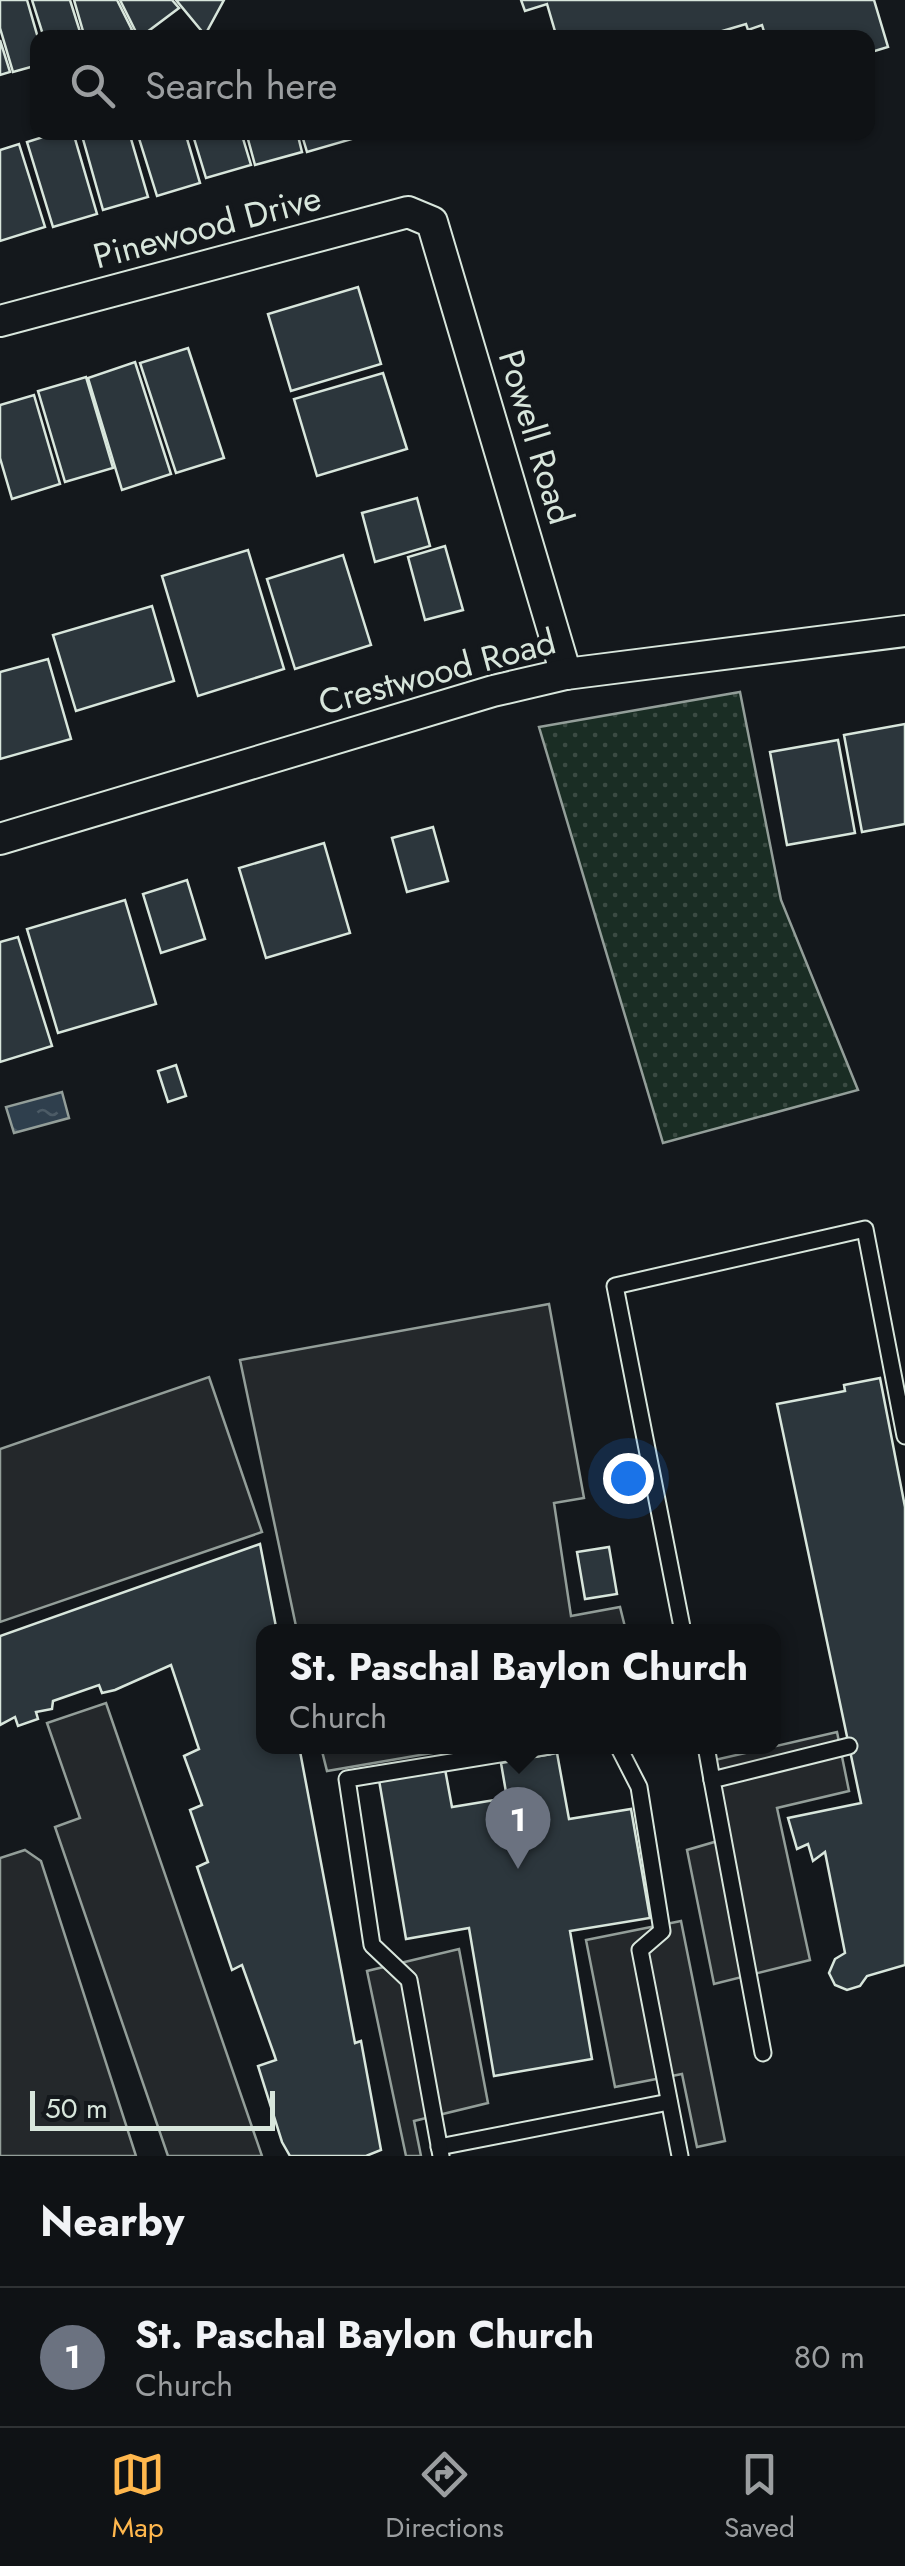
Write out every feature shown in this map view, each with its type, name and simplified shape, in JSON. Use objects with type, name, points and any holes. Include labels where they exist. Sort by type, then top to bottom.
[{"type":"street","name":"Pinewood Drive","points":[[0,321],[408,212],[432,222]]},
{"type":"street","name":"Powell Road","points":[[432,222],[566,674]]},
{"type":"street","name":"Crestwood Road","points":[[0,839],[493,691],[566,674],[905,631]]},
{"type":"lane","points":[[681,1624],[615,1286],[864,1228],[905,1436]]},
{"type":"lane","points":[[712,1780],[849,1746]]},
{"type":"lane","points":[[500,1754],[347,1779],[372,1945],[409,1980],[440,2152],[668,2102]]},
{"type":"lane","points":[[622,1754],[638,1787],[662,1931],[640,1950],[680,2156]]},
{"type":"lane","points":[[707,1754],[763,2053]]},
{"type":"green space","points":[[740,692],[781,900],[858,1090],[663,1143],[539,727]]},
{"type":"shaded area","points":[[549,1304],[584,1498],[554,1503],[571,1616],[620,1607],[624,1624],[296,1624],[240,1360]]},
{"type":"shaded area","points":[[209,1377],[262,1532],[0,1622],[0,1449]]},
{"type":"shaded area","points":[[106,1703],[262,2156],[168,2156],[55,1827],[80,1818],[47,1723]]},
{"type":"shaded area","points":[[837,1732],[849,1791],[777,1808],[810,1960],[714,1984],[687,1850],[721,1840],[706,1762],[741,1754],[781,1754],[781,1745]]},
{"type":"shaded area","points":[[323,1754],[426,1754],[327,1771]]},
{"type":"shaded area","points":[[25,1850],[41,1861],[136,2156],[0,2156],[0,1858]]},
{"type":"shaded area","points":[[681,1921],[725,2141],[697,2147],[682,2074],[615,2087],[586,1940]]},
{"type":"shaded area","points":[[459,1949],[488,2103],[414,2121],[421,2156],[406,2156],[367,1971]]},
{"type":"water","points":[[62,1092],[69,1118],[14,1133],[6,1107]]},
{"type":"building","points":[[0,0],[27,0],[36,30],[30,30],[30,67],[13,72],[0,28]]},
{"type":"building","points":[[32,0],[70,0],[79,30],[41,30]]},
{"type":"building","points":[[74,0],[117,0],[132,30],[83,30]]},
{"type":"building","points":[[120,0],[172,0],[179,8],[150,30],[135,30]]},
{"type":"building","points":[[176,0],[224,0],[208,30],[201,30]]},
{"type":"building","points":[[521,0],[874,0],[888,47],[875,51],[875,30],[764,30],[762,25],[748,30],[746,24],[726,30],[555,30],[547,4],[525,11]]},
{"type":"building","points":[[0,40],[10,72],[0,75]]},
{"type":"building","points":[[75,140],[97,214],[53,227],[27,142]]},
{"type":"building","points":[[83,140],[131,140],[148,197],[103,210]]},
{"type":"building","points":[[140,140],[187,140],[200,183],[157,196]]},
{"type":"building","points":[[194,140],[243,140],[251,165],[206,178]]},
{"type":"building","points":[[248,140],[299,140],[302,152],[255,165]]},
{"type":"building","points":[[303,140],[349,140],[307,152]]},
{"type":"building","points":[[19,144],[45,227],[0,241],[0,150]]},
{"type":"building","points":[[358,287],[381,364],[291,391],[268,314]]},
{"type":"building","points":[[188,348],[224,458],[176,473],[140,363]]},
{"type":"building","points":[[135,362],[171,474],[122,490],[88,378]]},
{"type":"building","points":[[383,373],[407,449],[317,476],[294,399]]},
{"type":"building","points":[[86,377],[113,468],[65,482],[38,391]]},
{"type":"building","points":[[34,395],[60,484],[12,499],[0,458],[0,405]]},
{"type":"building","points":[[417,498],[430,546],[375,562],[362,513]]},
{"type":"building","points":[[445,546],[463,610],[425,620],[408,557]]},
{"type":"building","points":[[248,550],[284,669],[198,696],[162,576]]},
{"type":"building","points":[[343,555],[371,645],[295,669],[267,579]]},
{"type":"building","points":[[152,606],[174,681],[76,711],[53,635]]},
{"type":"building","points":[[48,659],[71,739],[0,759],[0,672]]},
{"type":"building","points":[[905,724],[905,824],[862,832],[844,735]]},
{"type":"building","points":[[838,740],[855,833],[787,845],[770,752]]},
{"type":"building","points":[[433,827],[448,881],[407,892],[392,838]]},
{"type":"building","points":[[324,843],[350,933],[266,958],[239,868]]},
{"type":"building","points":[[187,880],[205,939],[161,953],[143,894]]},
{"type":"building","points":[[125,900],[156,1004],[58,1033],[27,929]]},
{"type":"building","points":[[18,937],[52,1046],[0,1062],[0,942]]},
{"type":"building","points":[[176,1065],[186,1096],[168,1102],[158,1071]]},
{"type":"building","points":[[880,1378],[905,1507],[905,1965],[867,1976],[860,1986],[847,1990],[835,1985],[829,1973],[835,1959],[845,1953],[825,1852],[813,1861],[808,1844],[797,1849],[788,1818],[861,1803],[777,1404],[845,1391],[844,1385]]},
{"type":"building","points":[[260,1544],[275,1624],[256,1624],[256,1754],[301,1754],[355,2043],[361,2041],[381,2150],[366,2156],[290,2156],[282,2142],[258,2066],[276,2060],[242,1965],[232,1970],[197,1867],[208,1862],[190,1810],[202,1805],[184,1756],[199,1749],[171,1665],[115,1690],[102,1693],[99,1685],[53,1701],[52,1709],[36,1712],[38,1719],[18,1726],[15,1717],[0,1725],[0,1636]]},
{"type":"building","points":[[609,1547],[617,1594],[585,1599],[577,1552]]},
{"type":"building","points":[[557,1754],[569,1819],[631,1809],[650,1918],[570,1931],[592,2059],[494,2076],[469,1928],[406,1939],[379,1780],[445,1769],[452,1807],[507,1798],[501,1763]]},
{"type":"place","name":"St. Paschal Baylon Church","points":[[518,1869]]}]
